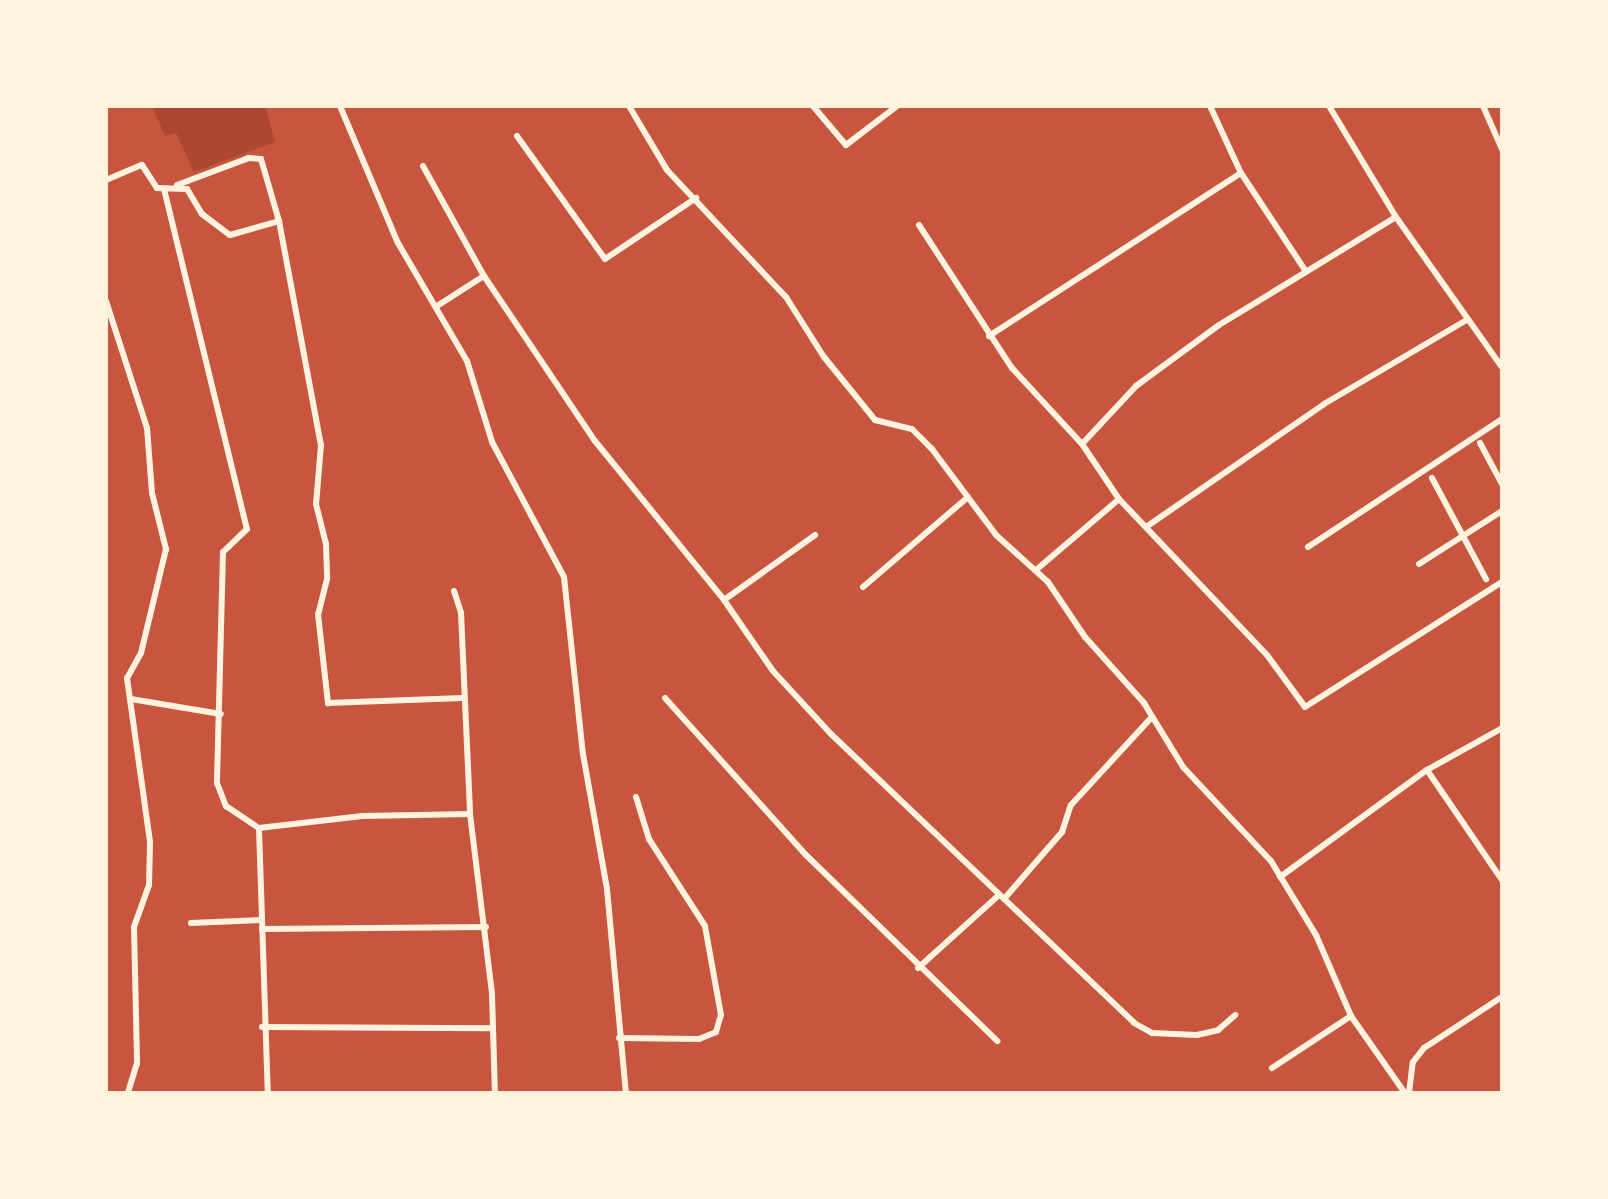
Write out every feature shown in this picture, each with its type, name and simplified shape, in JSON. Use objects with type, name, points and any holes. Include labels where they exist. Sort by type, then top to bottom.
[{"type":"street","points":[[340,106],[398,243],[467,361],[492,442],[564,577],[583,754],[607,889],[626,1093]]},
{"type":"street","points":[[629,106],[667,170],[786,297],[824,357],[875,420],[912,429],[996,535],[1036,570],[1151,718],[1183,767],[1236,820],[1280,877],[1316,935],[1351,1016],[1407,1093]]},
{"type":"street","points":[[813,106],[846,145],[897,106]]},
{"type":"street","points":[[1210,106],[1241,173],[1305,270]]},
{"type":"street","points":[[1329,106],[1396,217],[1465,321],[1502,367]]},
{"type":"street","points":[[1483,106],[1502,149]]},
{"type":"street","points":[[517,136],[605,259],[696,198]]},
{"type":"street","points":[[106,180],[142,165],[157,188],[164,189],[249,158],[261,159],[279,221],[321,445],[316,504],[326,544],[327,579],[318,614],[328,703],[463,698]]},
{"type":"street","points":[[423,166],[484,276],[595,441],[724,600],[773,671],[831,734],[1001,897],[1152,1033],[1218,1030],[1235,1015]]},
{"type":"street","points":[[989,336],[1241,173]]},
{"type":"street","points":[[177,185],[187,189],[202,214],[225,234],[279,221]]},
{"type":"street","points":[[164,189],[247,529],[223,552],[217,783],[226,806],[259,828],[362,816],[470,814]]},
{"type":"street","points":[[1082,444],[1136,386],[1219,325],[1396,217]]},
{"type":"street","points":[[919,225],[989,336],[1082,444],[1119,499],[1217,608],[1267,655],[1305,707],[1502,582]]},
{"type":"street","points":[[437,306],[484,276]]},
{"type":"street","points":[[106,301],[147,428],[152,493],[166,538],[141,653],[127,678],[150,842],[149,885],[134,927],[137,1063],[128,1093]]},
{"type":"street","points":[[1146,527],[1324,404],[1465,321]]},
{"type":"street","points":[[1308,547],[1502,419]]},
{"type":"street","points":[[1480,443],[1502,484]]},
{"type":"street","points":[[1432,478],[1486,579]]},
{"type":"street","points":[[863,587],[968,497]]},
{"type":"street","points":[[1036,570],[1119,499]]},
{"type":"street","points":[[1419,564],[1502,511]]},
{"type":"street","points":[[724,600],[815,535]]},
{"type":"street","points":[[454,591],[461,613],[470,814],[486,927],[495,1093]]},
{"type":"street","points":[[665,698],[735,781],[918,968],[997,1041]]},
{"type":"street","points":[[131,699],[221,714]]},
{"type":"street","points":[[918,968],[1001,897],[1062,832],[1071,805],[1151,718]]},
{"type":"street","points":[[1280,877],[1427,770],[1502,728]]},
{"type":"street","points":[[1427,770],[1502,880]]},
{"type":"street","points":[[619,1038],[699,1039],[716,1032],[721,1015],[705,926],[649,839],[636,797]]},
{"type":"street","points":[[259,828],[262,1027],[268,1093]]},
{"type":"street","points":[[191,923],[262,920]]},
{"type":"street","points":[[262,929],[486,927]]},
{"type":"street","points":[[1407,1093],[1413,1062],[1424,1048],[1502,997]]},
{"type":"street","points":[[1272,1068],[1351,1016]]},
{"type":"street","points":[[262,1027],[491,1028]]},
{"type":"shaded area","points":[[152,106],[265,106],[275,142],[194,172],[176,133],[165,136]]}]
